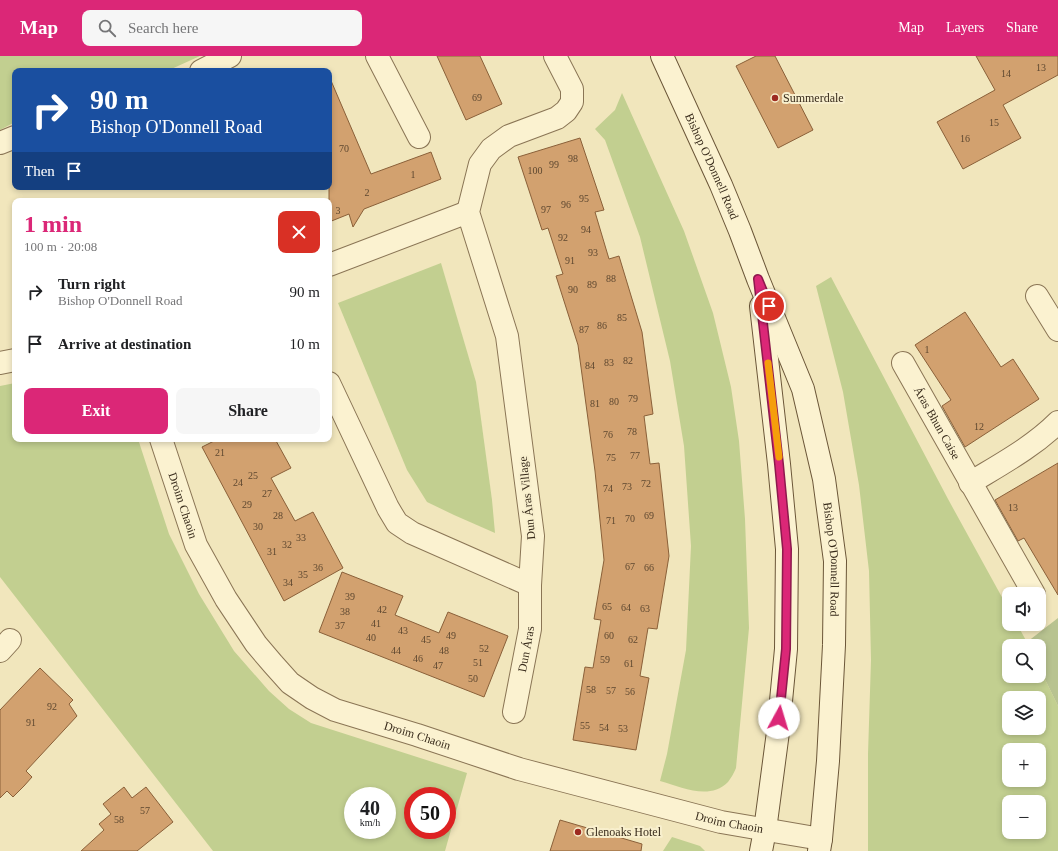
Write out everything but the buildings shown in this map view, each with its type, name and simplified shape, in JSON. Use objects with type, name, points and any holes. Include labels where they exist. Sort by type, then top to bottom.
[{"type":"street","points":[[207,68],[230,56]]},
{"type":"street","points":[[377,56],[419,137]]},
{"type":"street","points":[[332,264],[468,212],[480,164],[491,149],[509,136],[557,118],[566,111],[572,102],[572,89],[555,56]]},
{"type":"street","name":"Bishop O'Donnell Road","points":[[662,56],[721,185],[803,389],[824,479],[835,561],[834,645],[828,761],[820,845]]},
{"type":"street","points":[[0,143],[12,138]]},
{"type":"street","name":"Dun Áras Village","points":[[468,212],[508,336],[533,536],[530,585]]},
{"type":"street","name":"Bishop O'Donnell Road","points":[[758,279],[787,549],[786,649],[778,732],[765,830],[760,851]]},
{"type":"street","points":[[1037,296],[1058,330]]},
{"type":"street","points":[[0,362],[12,360]]},
{"type":"street","name":"Áras Bhun Caise","points":[[904,363],[970,483],[1031,587]]},
{"type":"street","points":[[332,389],[388,508],[397,523],[412,533],[530,585]]},
{"type":"street","points":[[970,483],[1021,452],[1057,424]]},
{"type":"street","name":"Droim Chaoin","points":[[162,442],[196,545],[226,599],[256,644],[273,664],[290,683],[312,698],[335,710],[417,735],[519,769],[721,822],[765,830],[820,845]]},
{"type":"street","name":"Dun Áras","points":[[514,712],[530,629],[530,585]]},
{"type":"green space","points":[[0,56],[200,56],[174,68],[12,68],[12,124],[0,130]]},
{"type":"green space","points":[[622,93],[684,231],[713,313],[731,387],[739,441],[745,519],[749,628],[736,768],[728,782],[721,788],[704,792],[686,789],[660,781],[667,754],[686,650],[691,546],[684,446],[670,361],[640,237],[605,140],[595,129],[615,110]]},
{"type":"green space","points":[[441,263],[476,382],[495,533],[427,502],[407,470],[338,303]]},
{"type":"green space","points":[[831,277],[948,499],[1002,597],[1002,631],[1021,631],[1025,639],[1002,639],[1002,683],[1046,683],[1046,681],[1058,706],[1058,851],[868,851],[868,754],[871,660],[869,571],[859,485],[843,392],[816,286]]},
{"type":"green space","points":[[12,384],[12,442],[139,442],[169,534],[199,594],[234,651],[269,691],[289,709],[311,723],[467,773],[456,812],[456,787],[404,787],[404,839],[448,839],[445,851],[213,851],[0,577],[0,386]]},
{"type":"green space","points":[[1058,618],[1058,706],[1046,681],[1046,639],[1031,639],[1041,631],[1046,631],[1046,627]]},
{"type":"green space","points":[[672,837],[700,846],[705,851],[663,851]]},
{"type":"slow traffic","points":[[768,363],[779,457]]},
{"type":"place","name":"Summerdale","points":[[775,98]]},
{"type":"place","name":"Glenoaks Hotel","points":[[578,832]]},
{"type":"route","points":[[769,306],[758,279],[787,549],[786,649],[779,718]]}]
